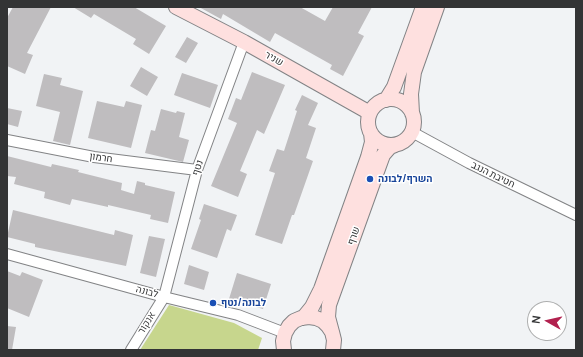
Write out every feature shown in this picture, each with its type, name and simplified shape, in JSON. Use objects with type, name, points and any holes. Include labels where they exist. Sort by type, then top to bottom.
[{"type":"street","name":"שניר","points":[[176,7],[244,42],[370,113]]},
{"type":"street","points":[[386,100],[394,87],[423,7]]},
{"type":"street","points":[[412,113],[411,94],[414,72],[437,7]]},
{"type":"street","name":"נטף","points":[[164,297],[197,170],[244,42]]},
{"type":"street","points":[[386,100],[402,102],[412,113],[414,126],[412,132],[402,143],[387,145],[380,142],[371,133],[369,126],[370,113],[374,107],[386,100]]},
{"type":"street","name":"חטיבת הנגב","points":[[412,132],[468,162],[576,215]]},
{"type":"street","name":"שרף","points":[[303,318],[312,307],[320,289],[368,157],[372,142],[371,133]]},
{"type":"street","name":"חרמון","points":[[7,140],[94,157],[197,170]]},
{"type":"street","name":"שרף","points":[[333,350],[334,340],[328,317],[329,305],[383,155],[390,147],[395,145]]},
{"type":"street","name":"לבונה","points":[[7,254],[164,297],[238,315],[285,333]]},
{"type":"street","name":"אנקור","points":[[131,350],[164,297]]},
{"type":"street","points":[[284,350],[283,342],[285,333],[294,321],[303,318],[316,318],[323,321],[332,332]]},
{"type":"green space","points":[[169,305],[234,323],[262,338],[258,350],[140,350]]},
{"type":"building","points":[[13,7],[51,7],[27,53],[33,55],[25,74],[7,66],[7,18]]},
{"type":"building","points":[[73,7],[134,7],[166,26],[149,54],[133,44],[136,39],[94,14],[91,18]]},
{"type":"building","points":[[199,7],[300,7],[325,21],[333,7],[372,7],[358,33],[364,36],[343,76],[330,69],[332,65],[275,33],[270,42],[223,14],[221,19]]},
{"type":"building","points":[[187,37],[198,43],[186,63],[175,57]]},
{"type":"building","points":[[141,67],[158,77],[147,96],[130,86]]},
{"type":"building","points":[[252,72],[285,85],[264,134],[257,130],[240,171],[247,174],[238,197],[211,186],[237,123],[228,119],[236,98],[241,100]]},
{"type":"building","points":[[182,73],[218,85],[210,108],[174,95]]},
{"type":"building","points":[[44,74],[62,78],[60,85],[83,91],[70,145],[53,141],[60,112],[36,106]]},
{"type":"building","points":[[302,95],[318,103],[308,125],[316,128],[306,158],[313,161],[282,244],[255,235],[275,173],[269,171],[277,149],[284,151],[297,111],[295,110]]},
{"type":"building","points":[[97,101],[124,107],[126,101],[142,105],[131,148],[88,138]]},
{"type":"building","points":[[7,108],[22,111],[18,127],[7,124]]},
{"type":"building","points":[[161,109],[176,113],[177,111],[185,113],[179,137],[189,140],[183,162],[145,153],[151,130],[155,131]]},
{"type":"building","points":[[7,156],[51,167],[52,164],[79,170],[78,172],[122,183],[121,190],[134,194],[137,181],[145,183],[145,185],[175,192],[168,223],[150,219],[151,215],[108,205],[108,207],[72,199],[70,205],[44,198],[45,192],[14,184],[16,177],[7,176]]},
{"type":"building","points":[[204,204],[237,215],[231,231],[227,229],[217,258],[191,249],[201,220],[199,219]]},
{"type":"building","points":[[13,210],[114,235],[115,230],[133,235],[126,266],[35,247],[35,244],[7,237]]},
{"type":"building","points":[[149,236],[165,239],[156,277],[140,273]]},
{"type":"building","points":[[189,265],[209,272],[204,290],[184,284]]},
{"type":"building","points":[[7,271],[20,276],[22,272],[43,280],[29,317],[7,308]]},
{"type":"building","points":[[237,273],[271,284],[263,309],[229,299]]},
{"type":"building","points":[[7,326],[16,327],[12,350],[7,350]]},
{"type":"place","name":"השרף/לבונה","points":[[370,179]]},
{"type":"place","name":"לבונה/נטף","points":[[213,303]]}]
